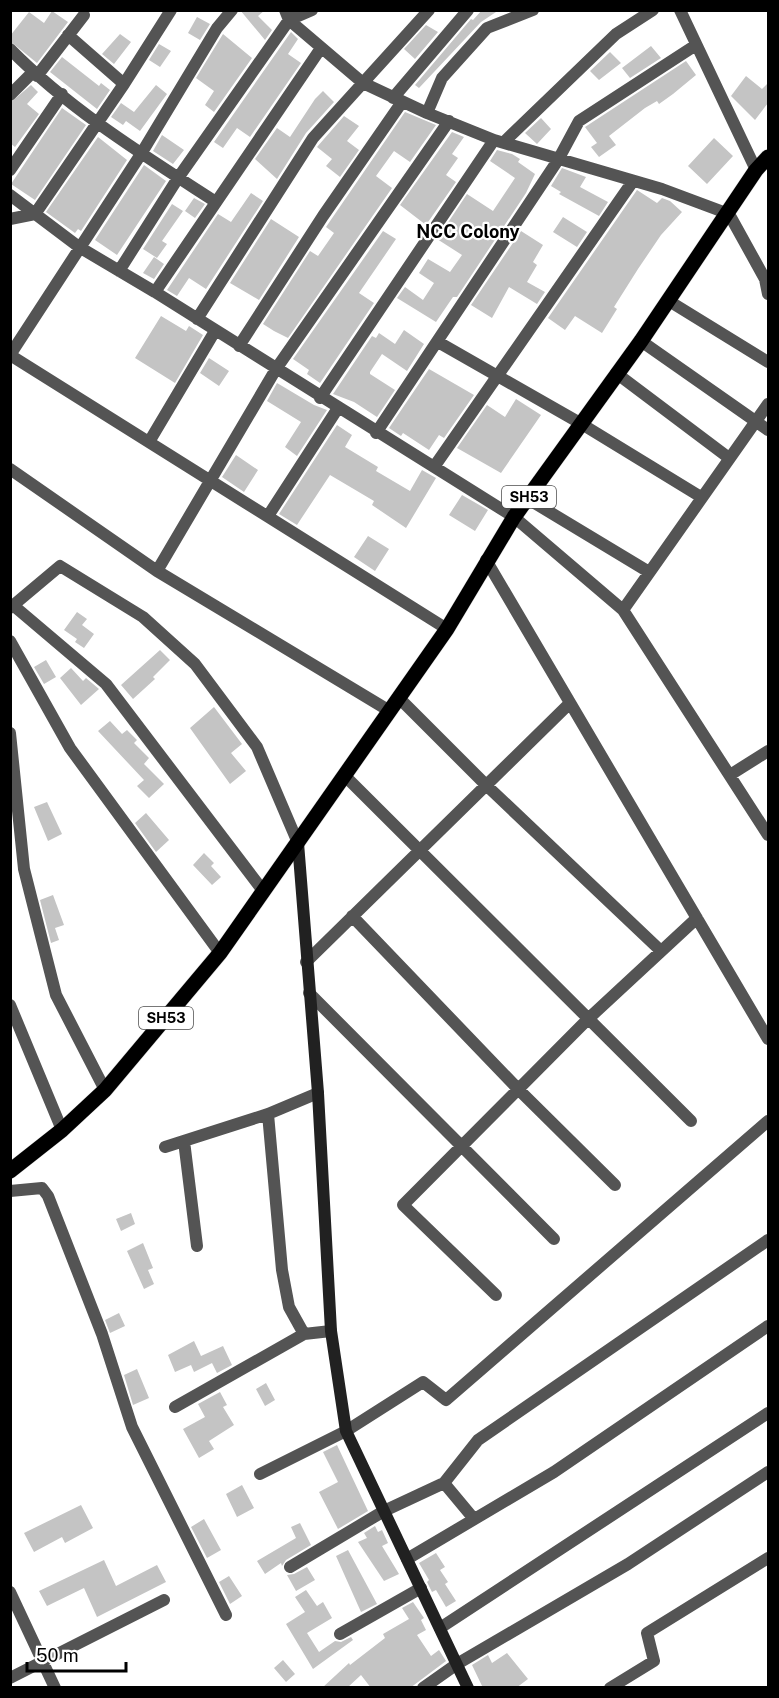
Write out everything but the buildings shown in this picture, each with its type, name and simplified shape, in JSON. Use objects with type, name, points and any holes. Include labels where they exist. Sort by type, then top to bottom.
[{"type":"main road","name":"SH53","points":[[12,1166],[62,1130],[105,1090],[220,953],[388,710],[447,629],[486,560],[514,517],[669,301],[729,214],[756,170],[768,157]]},
{"type":"street","points":[[10,219],[35,214],[124,84],[171,10]]},
{"type":"street","points":[[232,10],[217,28],[141,154],[10,355],[447,629]]},
{"type":"street","points":[[118,271],[287,15],[312,10]]},
{"type":"street","points":[[197,319],[313,138],[429,10]]},
{"type":"street","points":[[239,346],[398,100],[468,10]]},
{"type":"street","points":[[427,113],[442,78],[487,28],[533,10]]},
{"type":"street","points":[[320,398],[499,141],[616,34],[653,10]]},
{"type":"street","points":[[680,10],[756,170]]},
{"type":"street","points":[[10,95],[35,74],[84,15]]},
{"type":"street","points":[[287,15],[321,48],[363,83],[398,100],[499,141],[662,189],[729,214],[765,279],[768,294]]},
{"type":"street","points":[[68,36],[124,84]]},
{"type":"street","points":[[376,433],[558,160],[579,121],[696,45]]},
{"type":"street","points":[[155,292],[321,48]]},
{"type":"street","points":[[10,50],[35,74],[141,154],[216,202]]},
{"type":"street","points":[[10,170],[62,94]]},
{"type":"street","points":[[157,571],[276,369],[449,121]]},
{"type":"street","points":[[434,467],[633,182]]},
{"type":"street","points":[[10,195],[79,248],[155,292],[320,398],[514,517],[623,610],[768,835]]},
{"type":"street","points":[[669,301],[768,362]]},
{"type":"street","points":[[149,442],[215,331]]},
{"type":"street","points":[[641,341],[768,430]]},
{"type":"street","points":[[438,342],[580,423],[701,497]]},
{"type":"street","points":[[616,373],[729,458]]},
{"type":"street","points":[[623,610],[768,404]]},
{"type":"street","points":[[268,516],[338,408]]},
{"type":"street","points":[[10,469],[157,571],[388,710]]},
{"type":"street","points":[[528,498],[649,572]]},
{"type":"street","points":[[486,560],[768,1039]]},
{"type":"street","points":[[264,892],[106,684],[12,607],[60,566],[143,617],[195,664],[256,747],[298,843],[318,1093],[331,1331],[346,1431],[468,1688]]},
{"type":"street","points":[[10,641],[70,748],[220,953]]},
{"type":"street","points":[[398,697],[486,785],[661,951]]},
{"type":"street","points":[[306,962],[570,703]]},
{"type":"street","points":[[10,733],[24,869],[56,995],[105,1090]]},
{"type":"street","points":[[730,775],[768,751]]},
{"type":"street","points":[[344,775],[587,1020],[691,1121]]},
{"type":"street","points":[[352,916],[519,1090],[615,1185]]},
{"type":"street","points":[[496,1295],[403,1205],[587,1020],[697,918]]},
{"type":"street","points":[[309,993],[554,1239]]},
{"type":"street","points":[[10,1005],[62,1130]]},
{"type":"street","points":[[165,1147],[268,1114],[318,1093]]},
{"type":"street","points":[[268,1114],[282,1270],[289,1307],[304,1334]]},
{"type":"street","points":[[261,1474],[346,1431],[423,1382],[446,1400],[768,1121]]},
{"type":"street","points":[[184,1141],[197,1246]]},
{"type":"street","points":[[10,1191],[42,1188],[48,1196],[102,1334],[132,1427],[226,1615]]},
{"type":"street","points":[[290,1567],[384,1511],[444,1483],[478,1440],[768,1240]]},
{"type":"street","points":[[407,1559],[554,1472],[768,1326]]},
{"type":"street","points":[[175,1407],[304,1334],[331,1331]]},
{"type":"street","points":[[440,1628],[768,1413]]},
{"type":"street","points":[[423,1688],[457,1664],[628,1564],[768,1472]]},
{"type":"street","points":[[444,1483],[474,1519]]},
{"type":"street","points":[[610,1688],[654,1661],[647,1633],[768,1558]]},
{"type":"street","points":[[340,1634],[421,1588]]},
{"type":"street","points":[[10,1592],[55,1688]]},
{"type":"street","points":[[10,1678],[164,1600]]},
{"type":"district","name":"NCC Colony","points":[[468,231]]}]
